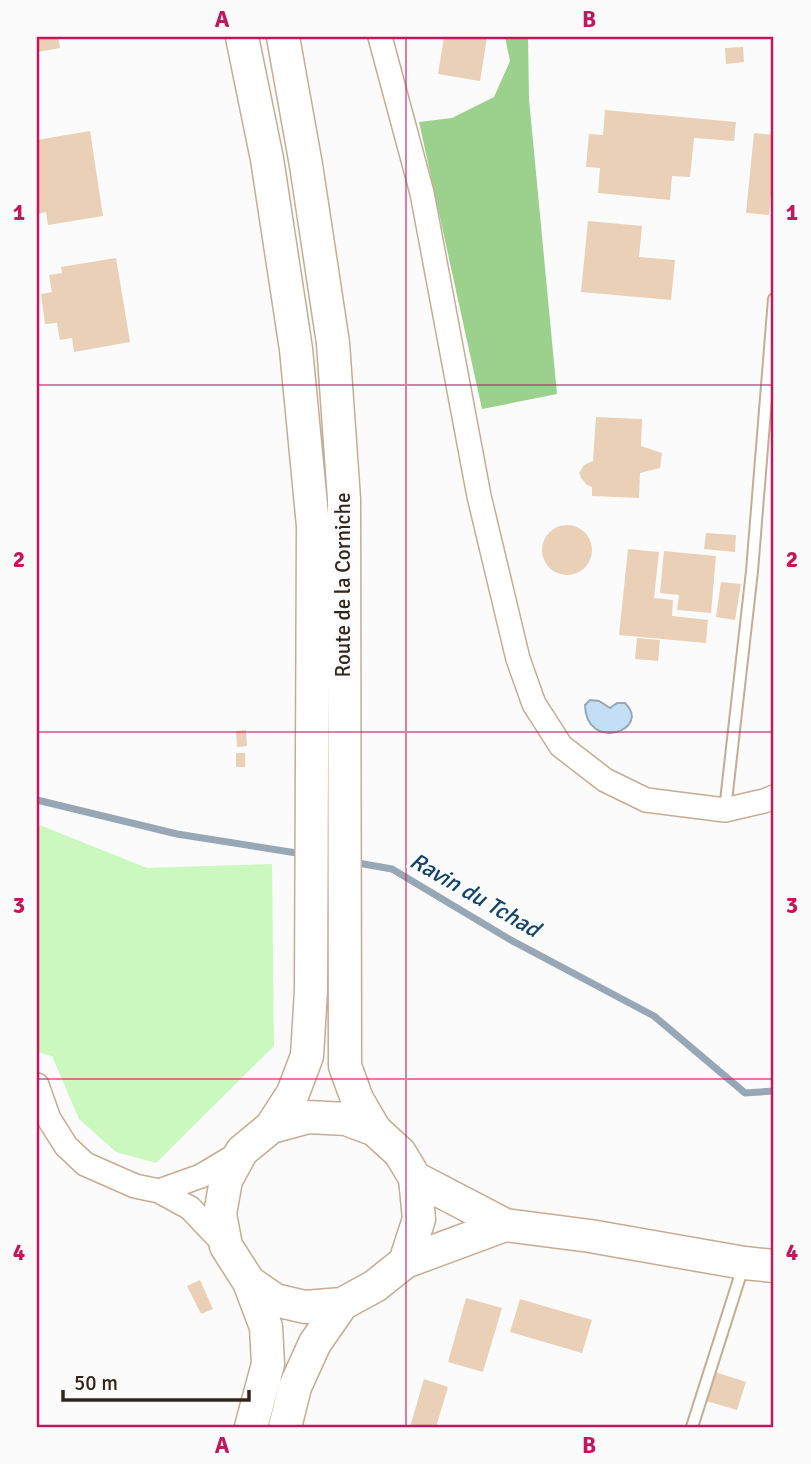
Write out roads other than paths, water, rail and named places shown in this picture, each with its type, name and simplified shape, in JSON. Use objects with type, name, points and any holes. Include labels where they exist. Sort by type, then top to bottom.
[{"type":"main road","name":"Route de la Corniche","points":[[242,37],[267,159],[296,349],[313,526],[312,990],[307,1056],[293,1093],[271,1127]]},
{"type":"main road","name":"Route de la Corniche","points":[[282,37],[306,165],[333,343],[344,499],[345,1066],[357,1099],[375,1130]]},
{"type":"main road","points":[[251,1427],[268,1364],[266,1327],[249,1282],[226,1246],[220,1214],[226,1180],[242,1152],[271,1127],[308,1117],[346,1119],[375,1130],[400,1153],[415,1178],[419,1219],[405,1262]]},
{"type":"main road","points":[[415,1178],[505,1225],[759,1264]]},
{"type":"main road","points":[[249,1282],[275,1300],[304,1307],[342,1304],[375,1286],[405,1262],[505,1225]]},
{"type":"main road","points":[[285,1427],[295,1387],[314,1343],[342,1304]]},
{"type":"street","points":[[380,37],[422,193],[479,496],[518,659],[534,704],[561,746],[605,780],[646,800],[725,810],[774,797]]},
{"type":"street","points":[[37,1086],[49,1119],[66,1146],[85,1164],[135,1186],[159,1191],[190,1208],[226,1246]]},
{"type":"street","points":[[159,1191],[201,1176],[242,1152]]},
{"type":"lane","points":[[725,810],[752,571],[774,299]]},
{"type":"lane","points":[[691,1427],[759,1264]]},
{"type":"water","points":[[590,700],[599,701],[610,708],[617,703],[625,703],[631,713],[631,721],[616,732],[605,733],[596,729],[588,720],[585,705]]},
{"type":"waterway","name":"Ravin du Tchad","points":[[37,800],[177,834],[303,854]]},
{"type":"waterway","name":"Ravin du Tchad","points":[[352,862],[392,869],[509,939],[654,1016],[745,1093],[774,1091]]}]
